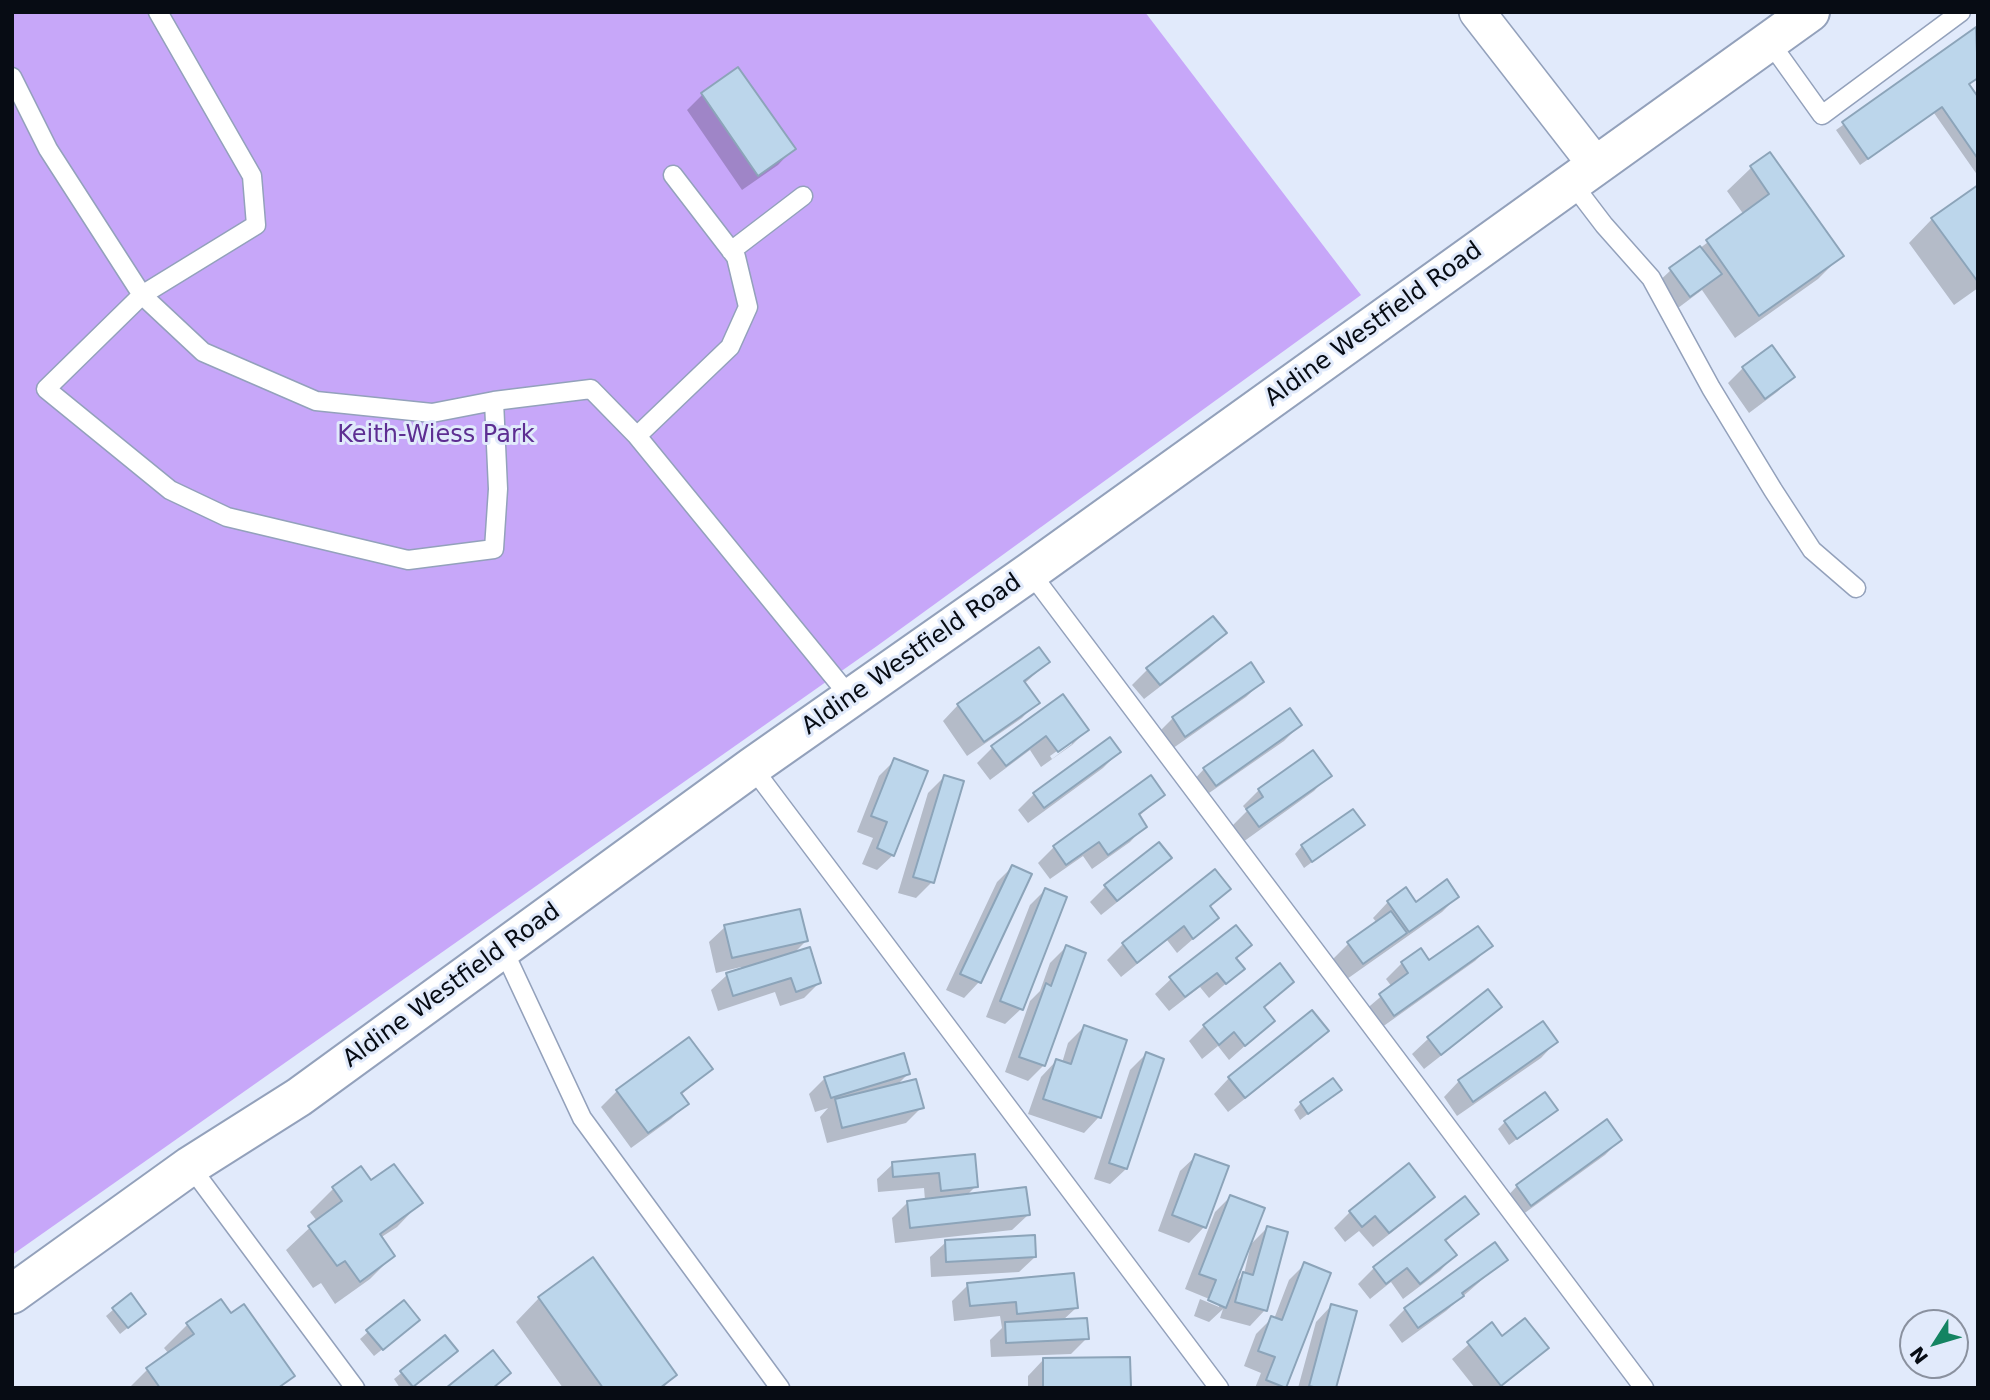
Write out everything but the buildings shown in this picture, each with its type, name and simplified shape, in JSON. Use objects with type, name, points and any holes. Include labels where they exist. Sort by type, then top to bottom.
[{"type":"main road","name":"Aldine Westfield Road","points":[[12,1294],[190,1166],[299,1097],[752,767],[1030,572],[1810,12]]},
{"type":"street","points":[[1477,12],[1584,174]]},
{"type":"lane","points":[[158,12],[252,177],[256,225],[142,295],[46,388],[170,490],[227,517],[408,560],[494,549],[498,489],[494,401]]},
{"type":"lane","points":[[1769,41],[1822,115],[1961,12]]},
{"type":"lane","points":[[12,77],[48,149],[142,295],[203,352],[316,401],[432,413],[494,401],[591,389],[637,436],[851,698]]},
{"type":"lane","points":[[1584,174],[1604,225],[1651,278],[1711,388],[1812,550],[1856,587]]},
{"type":"lane","points":[[637,436],[730,347],[748,307],[736,257],[673,175]]},
{"type":"lane","points":[[731,251],[803,196]]},
{"type":"lane","points":[[1030,572],[1644,1388]]},
{"type":"lane","points":[[752,767],[1219,1388]]},
{"type":"lane","points":[[503,948],[582,1118],[780,1388]]},
{"type":"lane","points":[[190,1166],[355,1388]]},
{"type":"green space","name":"Keith-Wiess Park","points":[[12,12],[1145,12],[1361,295],[877,646],[12,1255]]}]
